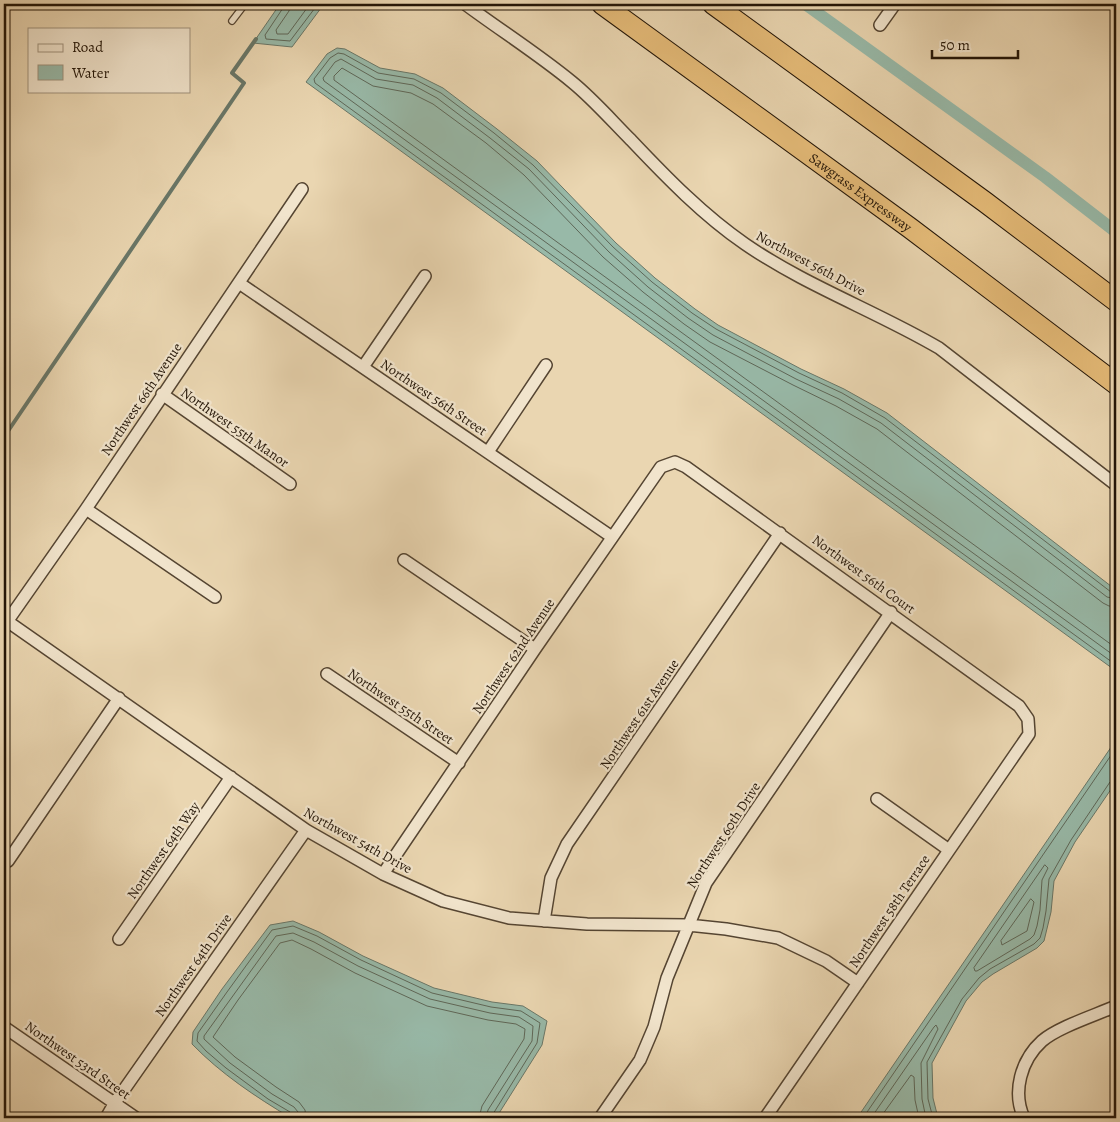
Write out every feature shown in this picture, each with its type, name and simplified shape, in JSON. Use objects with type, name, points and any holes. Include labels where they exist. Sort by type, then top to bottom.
[{"type":"highway","name":"Sawgrass Expressway","points":[[602,4],[910,228],[1116,384]]},
{"type":"highway","points":[[713,4],[978,197],[1116,301]]},
{"type":"street","name":"Northwest 56th Drive","points":[[465,4],[572,82],[708,216],[746,245],[788,270],[908,330],[939,348],[1116,485]]},
{"type":"street","points":[[880,25],[895,4]]},
{"type":"street","name":"Northwest 66th Avenue","points":[[6,623],[86,509],[302,189]]},
{"type":"street","points":[[364,366],[425,276]]},
{"type":"street","name":"Northwest 56th Street","points":[[238,282],[364,366],[612,537]]},
{"type":"street","points":[[488,452],[546,366]]},
{"type":"street","name":"Northwest 55th Manor","points":[[162,394],[290,484]]},
{"type":"street","name":"Northwest 62nd Avenue","points":[[383,874],[661,467],[675,462]]},
{"type":"street","name":"Northwest 56th Court","points":[[675,462],[686,467],[890,612],[1019,706],[1028,719]]},
{"type":"street","points":[[86,509],[214,597]]},
{"type":"street","name":"Northwest 61st Avenue","points":[[544,921],[551,878],[567,844],[780,533]]},
{"type":"street","points":[[404,560],[535,649]]},
{"type":"street","name":"Northwest 60th Drive","points":[[600,1118],[640,1060],[654,1027],[666,978],[706,883],[890,612]]},
{"type":"street","name":"Northwest 54th Drive","points":[[6,623],[118,698],[306,830],[383,874],[443,901],[509,918],[587,924],[688,925],[778,938],[826,961],[858,983]]},
{"type":"street","name":"Northwest 55th Street","points":[[327,674],[459,763]]},
{"type":"street","points":[[8,861],[118,698]]},
{"type":"street","name":"Northwest 58th Terrace","points":[[765,1118],[1029,734],[1028,719]]},
{"type":"street","name":"Northwest 64th Way","points":[[119,939],[231,777]]},
{"type":"street","points":[[876,799],[949,850]]},
{"type":"street","name":"Northwest 64th Drive","points":[[106,1118],[306,830]]},
{"type":"street","points":[[1024,1118],[1019,1108],[1018,1088],[1022,1070],[1043,1040],[1116,1006]]},
{"type":"street","name":"Northwest 53rd Street","points":[[4,1027],[136,1118]]},
{"type":"lane","points":[[232,21],[245,4]]},
{"type":"water","points":[[280,4],[324,4],[292,47],[253,43]]},
{"type":"water","points":[[337,48],[345,49],[380,68],[415,74],[443,88],[537,161],[616,243],[655,278],[695,309],[718,325],[887,413],[1116,590],[1116,671],[306,82],[327,54]]},
{"type":"water","points":[[1116,740],[1116,782],[1075,842],[1054,881],[1051,912],[1044,941],[1037,948],[982,982],[966,1001],[932,1063],[933,1098],[938,1118],[857,1118]]},
{"type":"water","points":[[293,921],[319,932],[363,956],[434,988],[492,1002],[523,1006],[547,1021],[542,1045],[496,1118],[291,1118],[239,1084],[203,1055],[192,1044],[193,1032],[222,989],[270,925]]},
{"type":"waterway","points":[[805,4],[1045,177],[1116,232]]},
{"type":"waterway","points":[[4,437],[244,83],[232,73],[256,39]]}]
